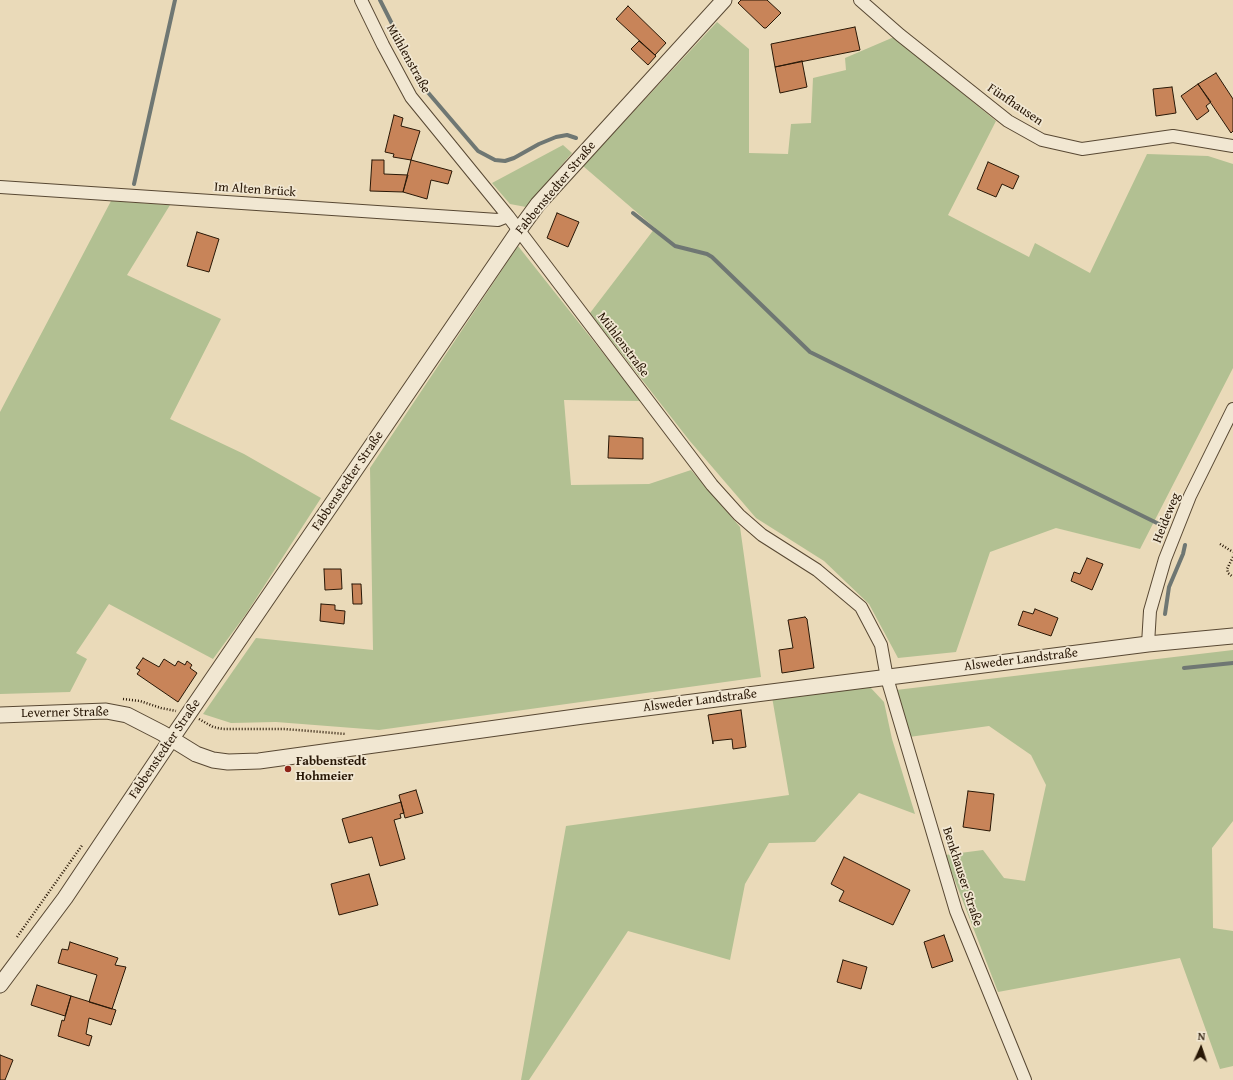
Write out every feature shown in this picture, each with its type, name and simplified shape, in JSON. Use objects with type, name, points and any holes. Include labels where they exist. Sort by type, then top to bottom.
[{"type":"street","name":"Mühlenstraße","points":[[361,0],[383,45],[411,96],[519,230],[712,485],[738,515],[762,535],[817,570],[861,608],[882,645],[887,678]]},
{"type":"street","name":"Fabbenstedter Straße","points":[[0,985],[65,898],[172,738],[538,204],[724,0]]},
{"type":"street","name":"Fünfhausen","points":[[860,0],[900,35],[1008,121],[1042,140],[1082,149],[1173,136],[1233,146]]},
{"type":"street","name":"Im Alten Brück","points":[[0,187],[498,220],[508,216]]},
{"type":"street","name":"Heideweg","points":[[1148,644],[1150,611],[1165,559],[1190,496],[1233,409]]},
{"type":"street","name":"Alsweder Landstraße","points":[[172,738],[196,754],[213,760],[228,762],[259,762],[583,716],[1148,644],[1233,636]]},
{"type":"street","name":"Benkhauser Straße","points":[[887,678],[956,910],[1025,1080]]},
{"type":"street","name":"Leverner Straße","points":[[0,715],[106,711],[127,715],[172,738]]},
{"type":"path","points":[[1220,544],[1233,552]]},
{"type":"path","points":[[1233,557],[1226,569],[1233,577]]},
{"type":"green space","points":[[717,22],[749,49],[749,153],[788,154],[791,124],[811,123],[813,78],[846,70],[845,58],[894,37],[996,121],[948,215],[1029,257],[1035,243],[1090,273],[1147,154],[1208,156],[1233,164],[1233,368],[1140,549],[1056,528],[990,552],[956,652],[898,658],[869,604],[824,561],[756,518],[689,440],[590,313],[655,228],[583,166]]},
{"type":"green space","points":[[563,145],[572,153],[526,207],[510,204],[492,183]]},
{"type":"green space","points":[[111,201],[170,205],[127,275],[221,319],[170,419],[244,454],[321,498],[246,614],[213,659],[109,604],[76,653],[87,659],[70,692],[0,694],[0,412]]},
{"type":"green space","points":[[518,246],[641,401],[564,400],[571,485],[649,484],[691,470],[740,527],[761,677],[379,730],[276,722],[231,723],[203,714],[256,638],[373,650],[370,468]]},
{"type":"green space","points":[[1233,650],[1233,821],[1212,848],[1213,928],[1233,931],[1233,1066],[1220,1069],[1180,958],[998,992],[945,855],[983,850],[1004,878],[1025,881],[1046,785],[1031,755],[989,726],[909,737],[896,690]]},
{"type":"green space","points":[[869,686],[884,702],[892,739],[915,814],[859,793],[815,842],[769,843],[745,884],[730,960],[628,931],[529,1080],[521,1080],[566,826],[789,795],[772,697]]},
{"type":"building","points":[[741,0],[767,0],[781,13],[766,28],[764,28],[738,3]]},
{"type":"building","points":[[628,6],[666,43],[655,55],[616,19]]},
{"type":"building","points":[[855,27],[860,50],[775,67],[771,44]]},
{"type":"building","points":[[639,41],[656,56],[648,65],[631,49]]},
{"type":"building","points":[[802,61],[807,87],[780,93],[775,67]]},
{"type":"building","points":[[1216,73],[1233,99],[1233,131],[1231,133],[1198,84]]},
{"type":"building","points":[[1198,84],[1211,102],[1206,106],[1209,111],[1197,120],[1181,96]]},
{"type":"building","points":[[1172,87],[1176,113],[1156,116],[1153,89]]},
{"type":"building","points":[[394,115],[403,118],[401,126],[420,131],[411,160],[393,157],[394,154],[385,152]]},
{"type":"building","points":[[372,160],[384,160],[384,174],[408,175],[403,192],[370,191]]},
{"type":"building","points":[[411,160],[452,171],[448,184],[431,180],[427,199],[403,192]]},
{"type":"building","points":[[988,162],[1019,176],[1013,189],[1002,184],[996,197],[977,189]]},
{"type":"building","points":[[557,213],[579,222],[568,247],[547,238]]},
{"type":"building","points":[[197,232],[219,239],[209,272],[187,266]]},
{"type":"building","points":[[609,436],[643,438],[643,459],[608,458]]},
{"type":"building","points":[[1087,558],[1103,564],[1092,590],[1071,581],[1074,572],[1080,574]]},
{"type":"building","points":[[324,569],[341,569],[342,589],[325,590]]},
{"type":"building","points":[[352,584],[361,584],[362,604],[353,604]]},
{"type":"building","points":[[321,604],[335,605],[335,610],[345,611],[344,624],[320,621]]},
{"type":"building","points":[[1035,609],[1058,618],[1051,636],[1018,625],[1023,611],[1033,614]]},
{"type":"building","points":[[805,617],[807,619],[814,668],[782,673],[779,650],[793,648],[788,620]]},
{"type":"building","points":[[143,658],[159,667],[164,659],[175,666],[178,661],[185,665],[187,661],[192,665],[190,668],[197,673],[178,702],[137,674],[140,670],[136,668]]},
{"type":"building","points":[[741,710],[746,747],[733,749],[732,739],[713,741],[713,744],[708,715]]},
{"type":"building","points":[[416,790],[423,813],[405,818],[399,795]]},
{"type":"building","points":[[968,791],[994,794],[990,831],[963,827]]},
{"type":"building","points":[[401,802],[404,813],[400,814],[401,818],[394,820],[405,859],[380,866],[372,837],[349,843],[342,819]]},
{"type":"building","points":[[844,857],[910,890],[893,925],[839,901],[844,891],[831,884]]},
{"type":"building","points":[[369,874],[378,905],[339,915],[331,884]]},
{"type":"building","points":[[944,935],[953,961],[932,968],[924,942]]},
{"type":"building","points":[[70,942],[118,958],[115,965],[126,967],[112,1009],[89,1002],[97,975],[58,963],[62,949],[68,950]]},
{"type":"building","points":[[843,960],[867,967],[861,989],[837,982]]},
{"type":"building","points":[[37,985],[71,996],[65,1016],[31,1005]]},
{"type":"building","points":[[71,996],[116,1010],[111,1025],[89,1018],[86,1034],[92,1036],[89,1046],[58,1036]]},
{"type":"building","points":[[0,1055],[13,1060],[5,1080],[0,1080]]},
{"type":"waterway","points":[[134,184],[175,0]]},
{"type":"waterway","points":[[380,0],[425,89],[478,151],[495,160],[505,161],[556,137],[567,135],[576,138]]},
{"type":"waterway","points":[[633,213],[675,246],[707,254],[712,257],[810,352],[1163,526]]},
{"type":"waterway","points":[[1165,614],[1169,587],[1183,554],[1185,545]]},
{"type":"waterway","points":[[1184,668],[1233,663]]},
{"type":"place","name":"Fabbenstedt Hohmeier","points":[[288,769]]}]
